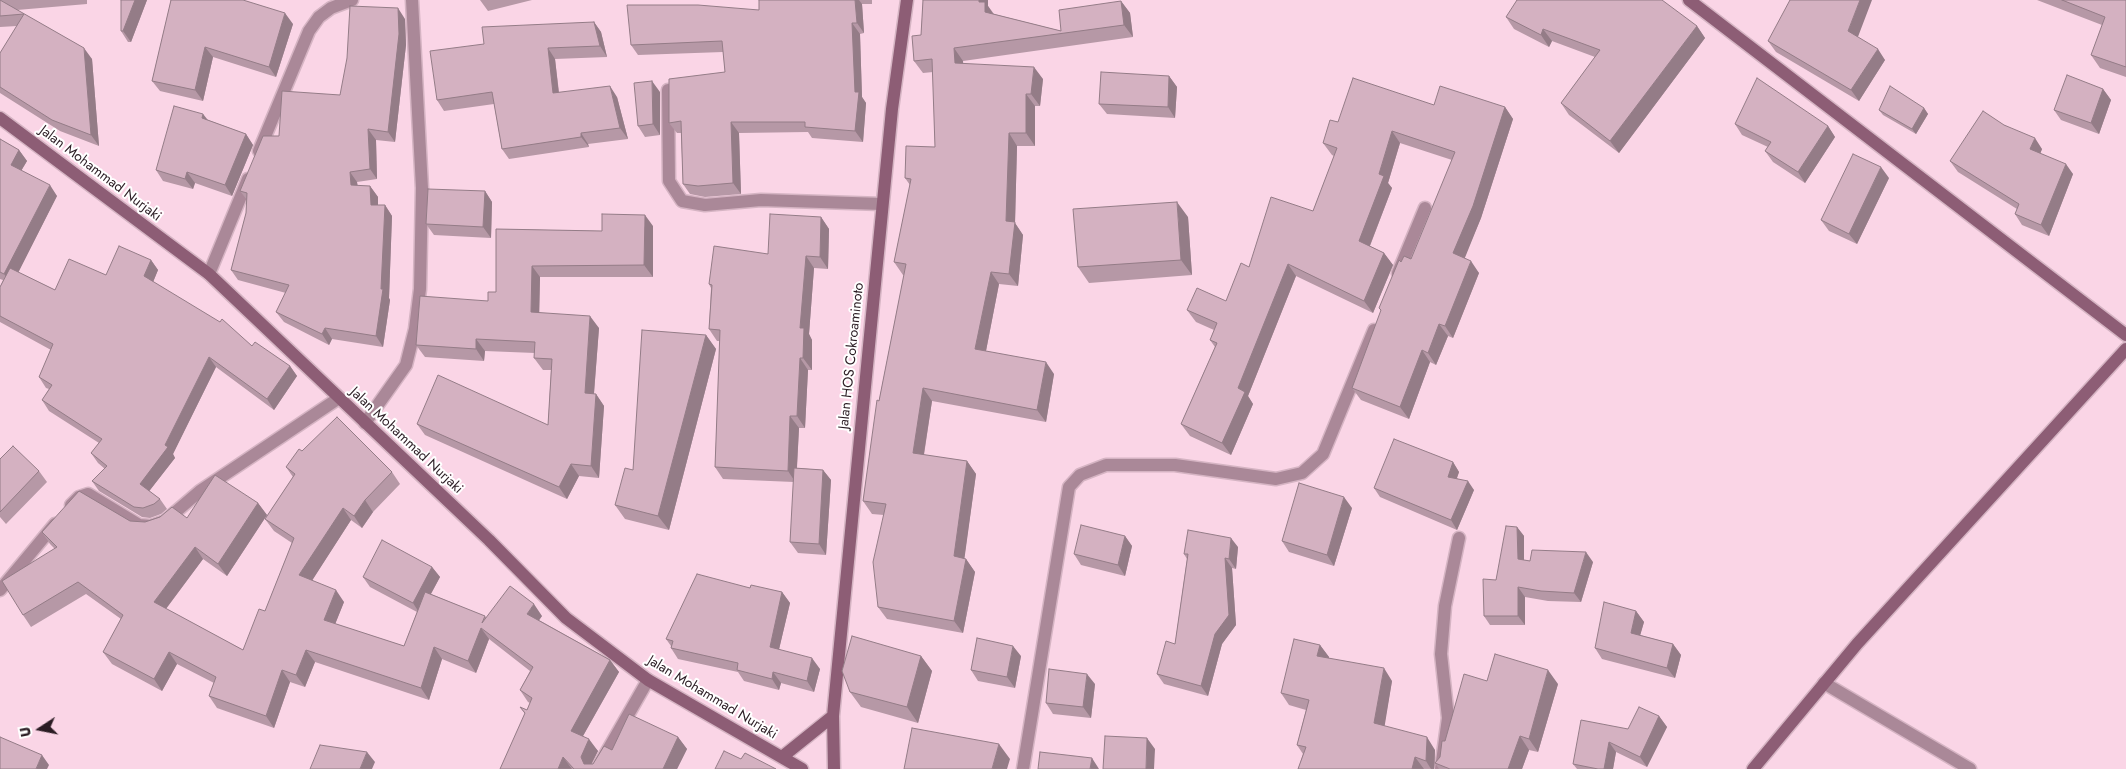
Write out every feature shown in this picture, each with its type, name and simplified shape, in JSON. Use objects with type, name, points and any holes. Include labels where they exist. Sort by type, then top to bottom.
[{"type":"street","points":[[209,274],[309,31],[319,17],[330,8],[352,0]]},
{"type":"street","points":[[365,423],[406,364],[415,329],[420,289],[422,188],[412,0]]},
{"type":"street","name":"Jalan HOS Cokroaminoto","points":[[834,769],[832,716],[882,204],[892,109],[907,0]]},
{"type":"street","points":[[1689,0],[2126,335]]},
{"type":"street","points":[[668,90],[669,181],[682,201],[705,205],[761,200],[882,204]]},
{"type":"street","name":"Jalan Mohammad Nurjaki","points":[[0,118],[209,274],[566,618],[648,680],[802,769]]},
{"type":"street","points":[[1395,281],[1425,208]]},
{"type":"street","points":[[1023,769],[1069,487],[1080,475],[1106,465],[1175,465],[1276,479],[1302,472],[1323,454],[1380,317]]},
{"type":"street","points":[[1753,769],[1857,644],[2126,349]]},
{"type":"street","points":[[0,590],[79,497],[88,494],[139,525],[151,526],[166,521],[200,491],[339,398]]},
{"type":"street","points":[[1441,769],[1448,718],[1441,654],[1445,606],[1459,538]]},
{"type":"street","points":[[597,769],[648,680]]},
{"type":"street","points":[[1824,683],[1970,769]]},
{"type":"street","points":[[782,757],[832,716]]},
{"type":"building","points":[[0,0],[84,48],[91,135],[52,120],[0,87],[0,53],[24,14],[0,16]]},
{"type":"building","points":[[121,0],[135,0],[123,31],[121,31]]},
{"type":"building","points":[[171,0],[243,0],[285,13],[269,67],[205,47],[195,90],[152,81]]},
{"type":"building","points":[[759,0],[855,0],[857,23],[852,23],[855,92],[859,92],[855,131],[805,127],[805,122],[731,122],[733,183],[698,186],[683,184],[681,121],[669,123],[669,79],[725,72],[722,41],[631,45],[627,5],[698,5],[759,10]]},
{"type":"building","points":[[923,0],[979,0],[979,2],[985,2],[985,12],[1061,31],[1059,10],[1121,1],[1124,25],[954,48],[955,63],[1034,67],[1031,94],[1026,94],[1026,133],[1009,133],[1006,221],[1015,222],[1009,274],[991,272],[975,349],[1046,362],[1037,410],[923,388],[913,453],[967,461],[954,556],[966,559],[954,621],[878,607],[873,562],[886,504],[863,501],[877,400],[879,401],[906,264],[894,262],[911,179],[905,178],[906,146],[935,147],[932,59],[914,61],[912,36],[921,35]]},
{"type":"building","points":[[1517,0],[1662,0],[1697,26],[1610,141],[1561,103],[1600,50],[1543,29],[1541,35],[1506,17]]},
{"type":"building","points":[[1790,0],[1860,0],[1848,31],[1878,49],[1851,90],[1768,41]]},
{"type":"building","points":[[2062,0],[2126,0],[2126,67],[2091,55],[2105,17]]},
{"type":"building","points":[[350,6],[398,8],[399,34],[388,132],[368,129],[370,169],[350,172],[351,185],[370,186],[371,205],[385,205],[381,289],[383,289],[376,336],[325,328],[322,334],[276,312],[289,285],[231,270],[246,213],[247,193],[240,191],[263,136],[279,136],[282,91],[340,95],[347,58]]},
{"type":"building","points":[[594,22],[600,46],[548,48],[553,93],[610,86],[620,128],[581,133],[581,137],[502,149],[492,92],[437,100],[430,51],[484,44],[482,27]]},
{"type":"building","points":[[1101,72],[1169,76],[1168,107],[1099,104]]},
{"type":"building","points":[[2067,75],[2103,89],[2091,123],[2054,110]]},
{"type":"building","points":[[1353,78],[1434,105],[1440,86],[1505,107],[1473,206],[1453,253],[1471,261],[1445,326],[1439,324],[1428,353],[1422,350],[1400,407],[1352,388],[1381,310],[1379,308],[1399,260],[1401,262],[1404,256],[1411,259],[1455,152],[1392,131],[1379,174],[1384,176],[1359,241],[1384,253],[1364,301],[1288,264],[1238,388],[1245,392],[1222,443],[1181,424],[1217,343],[1210,340],[1217,323],[1187,310],[1197,288],[1226,301],[1241,263],[1249,267],[1271,197],[1313,211],[1337,148],[1323,143],[1330,120],[1338,122]]},
{"type":"building","points":[[1757,78],[1828,126],[1798,172],[1765,151],[1771,142],[1735,124]]},
{"type":"building","points":[[652,81],[653,124],[638,126],[634,83]]},
{"type":"building","points":[[1890,86],[1924,108],[1912,129],[1879,110]]},
{"type":"building","points":[[174,106],[203,114],[202,118],[246,134],[225,185],[187,172],[185,179],[156,170]]},
{"type":"building","points":[[1983,111],[2004,125],[2035,138],[2030,149],[2066,164],[2041,225],[2015,214],[2019,204],[1950,161]]},
{"type":"building","points":[[0,139],[19,150],[11,165],[50,185],[4,274],[0,272]]},
{"type":"building","points":[[1853,154],[1881,167],[1849,234],[1821,220]]},
{"type":"building","points":[[428,189],[485,191],[483,227],[426,224]]},
{"type":"building","points":[[1177,202],[1181,260],[1078,267],[1073,209]]},
{"type":"building","points":[[602,214],[645,215],[644,265],[532,266],[531,312],[590,316],[585,393],[596,394],[591,466],[571,464],[559,487],[417,424],[438,375],[548,425],[552,359],[534,358],[535,342],[476,339],[476,349],[416,345],[420,296],[488,301],[488,292],[496,292],[496,229],[602,231]]},
{"type":"building","points":[[770,214],[821,217],[820,257],[806,256],[800,328],[804,328],[803,358],[800,358],[797,416],[790,416],[788,471],[715,467],[720,330],[709,329],[712,285],[709,284],[714,246],[768,254]]},
{"type":"building","points":[[119,246],[151,260],[144,276],[220,322],[222,319],[252,346],[255,342],[290,366],[267,399],[209,357],[165,445],[168,447],[140,484],[160,499],[154,504],[143,508],[134,507],[92,481],[107,466],[91,453],[102,439],[42,400],[52,385],[39,377],[53,344],[0,316],[0,287],[10,268],[55,290],[69,259],[106,275]]},
{"type":"building","points":[[642,330],[706,335],[658,516],[615,505],[625,468],[633,470]]},
{"type":"building","points":[[337,417],[392,472],[365,500],[354,516],[343,508],[299,575],[336,590],[324,620],[404,646],[425,592],[485,616],[482,623],[510,586],[534,604],[527,614],[610,660],[571,731],[589,739],[581,757],[584,764],[593,764],[604,746],[612,750],[629,714],[678,737],[663,769],[574,769],[563,757],[558,769],[500,769],[525,713],[520,707],[527,710],[532,698],[520,690],[533,667],[481,628],[468,661],[434,647],[421,688],[306,650],[296,675],[282,670],[266,716],[209,696],[216,677],[169,652],[154,679],[103,652],[123,615],[78,582],[23,615],[2,581],[57,547],[42,532],[79,491],[130,521],[145,522],[160,517],[172,507],[187,518],[215,475],[258,503],[218,564],[195,547],[154,602],[243,650],[259,609],[265,611],[294,538],[265,519],[295,474],[286,467],[299,449],[302,451]]},
{"type":"building","points":[[1394,439],[1453,462],[1448,477],[1468,481],[1451,520],[1374,488]]},
{"type":"building","points":[[13,446],[39,471],[0,512],[0,459]]},
{"type":"building","points":[[794,468],[823,470],[819,544],[790,542]]},
{"type":"building","points":[[1299,483],[1344,497],[1327,555],[1282,541]]},
{"type":"building","points":[[1081,525],[1125,536],[1118,565],[1074,554]]},
{"type":"building","points":[[1506,526],[1517,527],[1518,559],[1530,561],[1532,550],[1586,552],[1574,593],[1541,591],[1518,587],[1518,616],[1484,616],[1483,579],[1496,580]]},
{"type":"building","points":[[1188,530],[1231,538],[1229,559],[1225,558],[1229,615],[1215,634],[1201,686],[1157,674],[1166,641],[1175,644],[1188,554],[1184,554]]},
{"type":"building","points":[[382,540],[432,567],[413,603],[363,577]]},
{"type":"building","points":[[697,574],[750,588],[751,585],[782,592],[770,647],[812,658],[807,681],[773,672],[772,679],[737,670],[738,663],[671,648],[673,641],[666,639]]},
{"type":"building","points":[[1604,602],[1636,611],[1631,633],[1673,644],[1667,668],[1595,648]]},
{"type":"building","points":[[852,636],[921,656],[907,707],[850,692],[842,671]]},
{"type":"building","points":[[977,638],[1013,646],[1007,677],[971,670]]},
{"type":"building","points":[[1294,639],[1320,645],[1317,656],[1384,668],[1374,723],[1427,737],[1426,761],[1415,757],[1412,769],[1298,769],[1306,747],[1297,745],[1309,700],[1281,693]]},
{"type":"building","points":[[1495,654],[1548,670],[1529,739],[1520,736],[1508,769],[1450,769],[1435,763],[1440,757],[1442,741],[1445,741],[1464,674],[1487,681]]},
{"type":"building","points":[[1049,669],[1087,674],[1083,707],[1046,703]]},
{"type":"building","points":[[1639,707],[1659,716],[1640,757],[1609,742],[1604,769],[1573,764],[1581,720],[1628,729]]},
{"type":"building","points":[[912,728],[999,744],[992,769],[904,769]]},
{"type":"building","points":[[1105,736],[1147,738],[1146,769],[1103,769]]},
{"type":"building","points":[[0,737],[42,755],[36,769],[0,769]]},
{"type":"building","points":[[320,745],[367,752],[360,769],[310,769]]},
{"type":"building","points":[[724,751],[741,759],[745,753],[776,769],[715,769]]},
{"type":"building","points":[[1040,752],[1092,758],[1090,769],[1038,769]]}]
